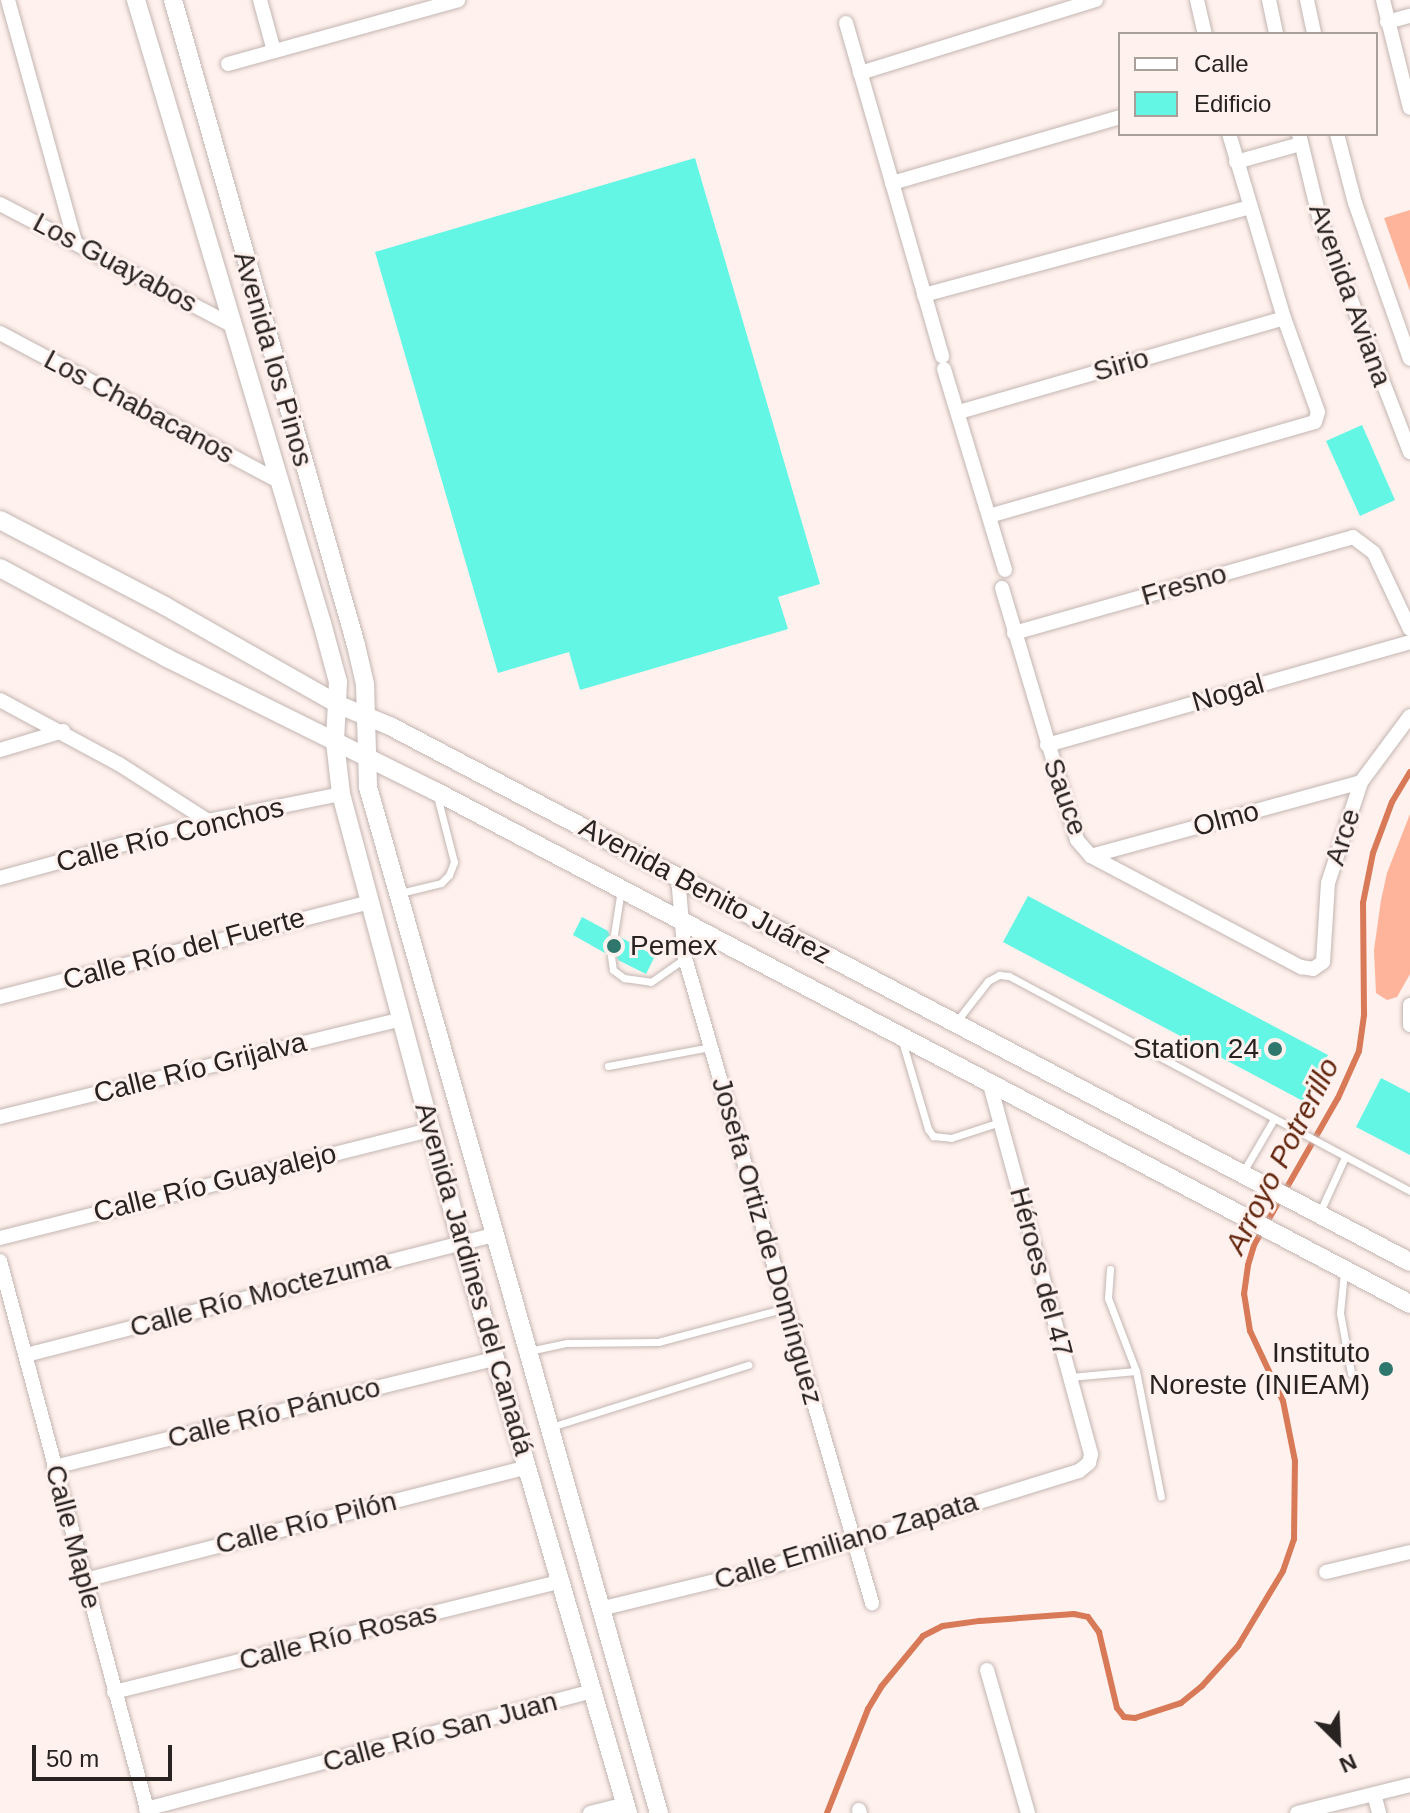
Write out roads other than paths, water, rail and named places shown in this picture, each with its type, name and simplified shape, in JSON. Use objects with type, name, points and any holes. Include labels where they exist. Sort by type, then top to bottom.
[{"type":"street","points":[[8,0],[75,242]]},
{"type":"street","name":"Avenida los Pinos","points":[[136,0],[326,638],[338,682],[339,705]]},
{"type":"street","name":"Avenida los Pinos","points":[[173,0],[356,645],[367,718],[365,756]]},
{"type":"street","points":[[260,0],[274,51]]},
{"type":"street","points":[[228,64],[458,0]]},
{"type":"street","points":[[860,73],[1096,0]]},
{"type":"street","points":[[1197,0],[1205,32]]},
{"type":"street","points":[[1269,0],[1276,32]]},
{"type":"street","points":[[1307,0],[1314,32]]},
{"type":"street","points":[[1383,0],[1410,108]]},
{"type":"street","points":[[1387,22],[1410,16]]},
{"type":"street","points":[[846,23],[1005,570]]},
{"type":"street","points":[[892,183],[1118,118]]},
{"type":"street","points":[[989,516],[1315,422],[1318,412],[1284,318],[1230,136]]},
{"type":"street","name":"Avenida Aviana","points":[[1338,136],[1355,203],[1410,359]]},
{"type":"street","points":[[1236,162],[1300,139]]},
{"type":"street","name":"Avenida Aviana","points":[[1300,139],[1320,220],[1410,452]]},
{"type":"street","name":"Los Guayabos","points":[[0,204],[230,324]]},
{"type":"street","points":[[924,295],[1250,207]]},
{"type":"street","name":"Sirio","points":[[959,412],[1284,318]]},
{"type":"street","name":"Los Chabacanos","points":[[0,333],[278,481]]},
{"type":"street","name":"Avenida Benito Juárez","points":[[0,520],[165,606],[339,705],[390,726],[1410,1262]]},
{"type":"street","name":"Fresno","points":[[1014,633],[1353,537],[1374,553],[1410,629]]},
{"type":"street","name":"Avenida Benito Juárez","points":[[0,568],[621,888],[1410,1304]]},
{"type":"street","name":"Sauce","points":[[1002,588],[1077,840],[1091,856],[1301,967],[1313,969]]},
{"type":"street","name":"Nogal","points":[[1047,745],[1410,642]]},
{"type":"street","points":[[0,700],[63,731],[208,821]]},
{"type":"street","name":"Avenida Jardines del Canadá","points":[[339,705],[335,742],[341,794],[369,902],[461,1242],[626,1808]]},
{"type":"street","name":"Arce","points":[[1313,969],[1323,962],[1328,883],[1361,782],[1410,716]]},
{"type":"street","points":[[0,750],[63,731]]},
{"type":"street","name":"Avenida Jardines del Canadá","points":[[365,756],[368,787],[525,1352],[659,1813]]},
{"type":"street","name":"Olmo","points":[[1091,856],[1361,782]]},
{"type":"street","name":"Calle Río Conchos","points":[[0,878],[208,821],[341,794]]},
{"type":"street","name":"Josefa Ortiz de Domínguez","points":[[678,877],[685,958],[872,1603]]},
{"type":"street","name":"Calle Río del Fuerte","points":[[0,997],[369,902]]},
{"type":"street","points":[[1410,1005],[1410,1025]]},
{"type":"street","name":"Calle Río Grijalva","points":[[0,1117],[401,1019]]},
{"type":"street","name":"Héroes del 47","points":[[989,1081],[1091,1454],[1089,1463]]},
{"type":"street","name":"Calle Río Guayalejo","points":[[0,1238],[431,1130]]},
{"type":"street","name":"Calle Río Moctezuma","points":[[26,1355],[493,1235]]},
{"type":"street","name":"Calle Maple","points":[[0,1261],[147,1811]]},
{"type":"street","name":"Calle Río Pánuco","points":[[54,1467],[495,1359]]},
{"type":"street","name":"Calle Emiliano Zapata","points":[[600,1609],[756,1571],[1079,1471],[1089,1463]]},
{"type":"street","name":"Calle Río Pilón","points":[[85,1580],[528,1467]]},
{"type":"street","points":[[1326,1572],[1410,1552]]},
{"type":"street","name":"Calle Río Rosas","points":[[114,1692],[562,1581]]},
{"type":"street","points":[[987,1670],[1028,1813]]},
{"type":"street","name":"Calle Río San Juan","points":[[147,1811],[594,1691]]},
{"type":"street","points":[[1297,1813],[1410,1785]]},
{"type":"street","points":[[1374,1794],[1379,1813]]},
{"type":"street","points":[[590,1813],[626,1808]]},
{"type":"lane","points":[[398,893],[441,883],[449,875],[454,862],[435,791]]},
{"type":"lane","points":[[614,934],[621,888]]},
{"type":"lane","points":[[611,956],[613,970],[624,978],[651,982],[685,958]]},
{"type":"lane","points":[[956,1022],[988,981],[999,975],[1009,976],[1410,1191]]},
{"type":"lane","points":[[900,1035],[928,1129],[933,1136],[951,1138],[1000,1122]]},
{"type":"lane","points":[[608,1066],[711,1047]]},
{"type":"lane","points":[[1250,1176],[1274,1119]]},
{"type":"lane","points":[[1312,1210],[1345,1157]]},
{"type":"lane","points":[[1110,1269],[1108,1298],[1136,1371],[1161,1497]]},
{"type":"lane","points":[[1345,1270],[1340,1313],[1351,1373]]},
{"type":"lane","points":[[525,1352],[568,1343],[658,1342],[786,1308]]},
{"type":"lane","points":[[549,1428],[748,1365]]},
{"type":"lane","points":[[1070,1377],[1136,1371]]},
{"type":"waterway","name":"Arroyo Potrerillo","points":[[827,1813],[868,1709],[881,1687],[923,1636],[943,1626],[980,1621],[1074,1614],[1088,1617],[1099,1632],[1117,1708],[1124,1717],[1135,1718],[1181,1703],[1202,1686],[1238,1646],[1283,1571],[1294,1539],[1295,1461],[1283,1401],[1250,1331],[1244,1294],[1248,1265],[1254,1245],[1338,1098],[1359,1051],[1364,1014],[1363,903],[1373,853],[1392,802],[1410,772]]},
{"type":"place","name":"Pemex","points":[[614,946]]},
{"type":"place","name":"Station 24","points":[[1275,1049]]},
{"type":"place","name":"Instituto Noreste (INIEAM)","points":[[1386,1369]]}]
